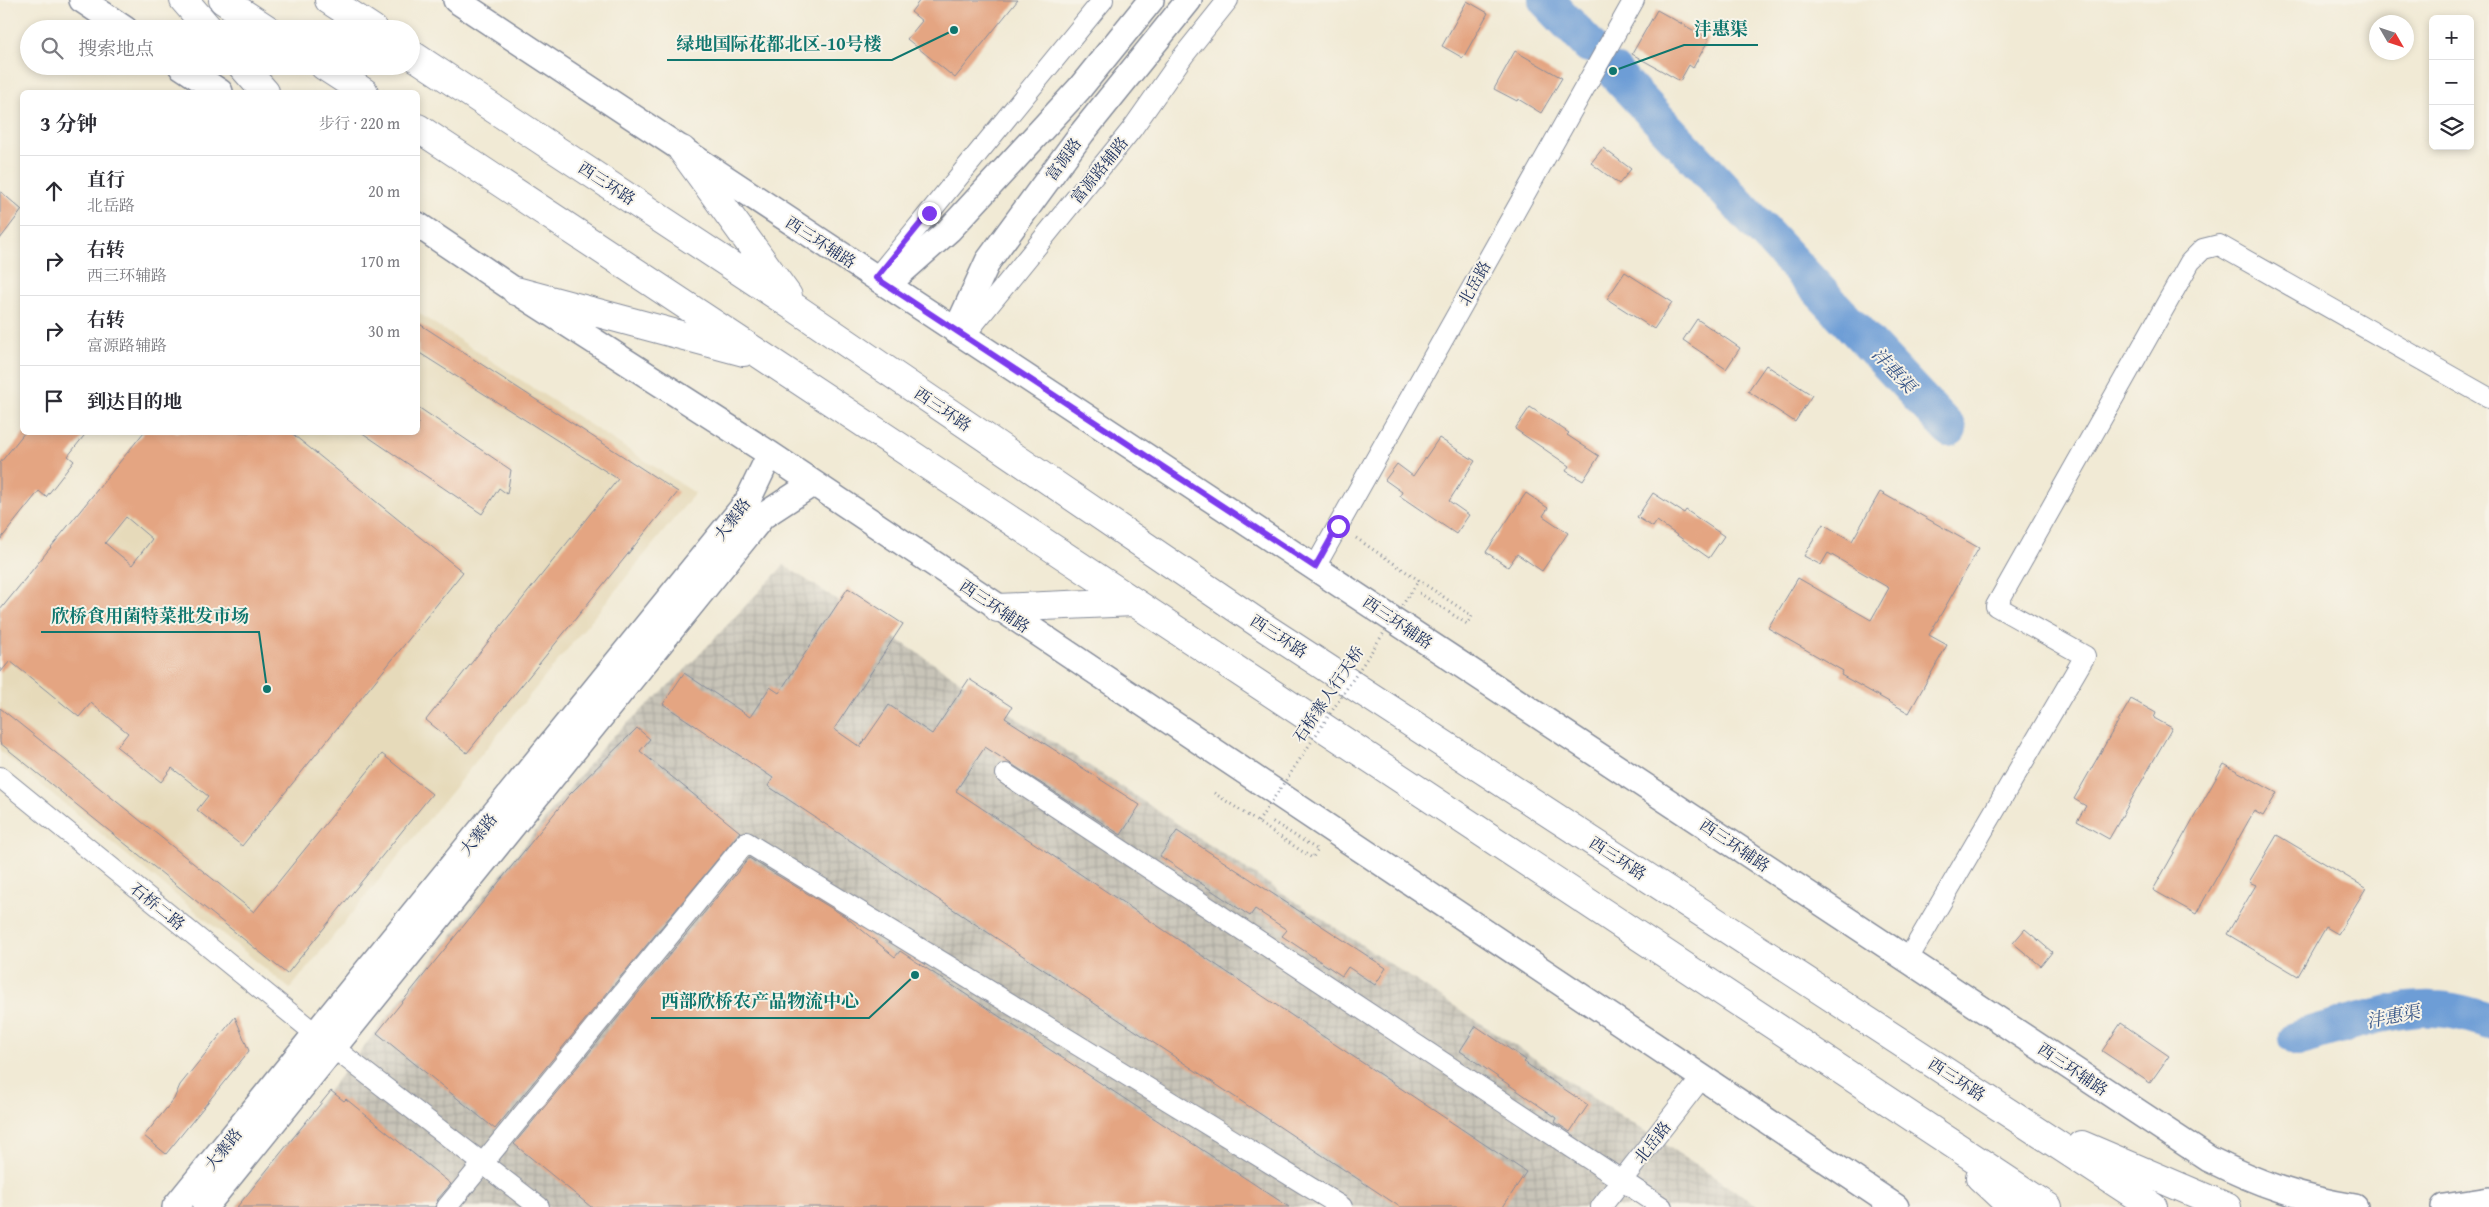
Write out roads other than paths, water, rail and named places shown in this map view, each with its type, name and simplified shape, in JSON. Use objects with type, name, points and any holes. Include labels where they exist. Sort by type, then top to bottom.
[{"type":"highway","points":[[184,0],[201,20]]},
{"type":"highway","points":[[223,0],[253,20]]},
{"type":"highway","points":[[329,0],[359,20]]},
{"type":"highway","name":"西三环路","points":[[420,60],[797,309],[1276,634],[2153,1207]]},
{"type":"highway","points":[[250,75],[263,90]]},
{"type":"highway","points":[[338,75],[361,90]]},
{"type":"highway","points":[[420,129],[2048,1207]]},
{"type":"highway","points":[[682,150],[797,309]]},
{"type":"highway","points":[[516,291],[767,358]]},
{"type":"highway","points":[[998,608],[1134,602]]},
{"type":"highway","points":[[1912,1116],[2012,1207]]},
{"type":"highway","points":[[2014,1116],[2225,1206]]},
{"type":"main road","points":[[82,0],[112,20]]},
{"type":"main road","name":"西三环辅路","points":[[456,0],[2209,1159],[2252,1181],[2311,1200],[2355,1207]]},
{"type":"main road","name":"富源路","points":[[882,282],[949,230],[1079,89],[1151,0]]},
{"type":"main road","name":"富源路","points":[[960,334],[988,261],[1082,134],[1190,0]]},
{"type":"main road","points":[[194,75],[217,90]]},
{"type":"main road","name":"西三环辅路","points":[[420,226],[516,291],[770,454],[812,484],[1703,1076],[1896,1207]]},
{"type":"main road","name":"大寨路","points":[[205,1207],[325,1041],[747,502],[770,454]]},
{"type":"main road","name":"大寨路","points":[[175,1207],[325,1041],[763,516],[812,484]]},
{"type":"main road","points":[[2444,1207],[2489,1200]]},
{"type":"street","points":[[882,282],[1103,0]]},
{"type":"street","name":"富源路辅路","points":[[960,334],[1132,129],[1184,55],[1228,0]]},
{"type":"street","name":"北岳路","points":[[1315,567],[1634,0]]},
{"type":"street","points":[[1908,960],[2085,656],[1996,606],[2190,262],[2203,249],[2219,245],[2489,398]]},
{"type":"street","points":[[1006,774],[1662,1207]]},
{"type":"street","name":"石桥二路","points":[[0,777],[325,1041],[539,1207]]},
{"type":"street","points":[[447,1207],[746,842],[1342,1207]]},
{"type":"street","name":"北岳路","points":[[1601,1207],[1703,1076]]},
{"type":"waterway","name":"沣惠渠","points":[[1546,0],[1589,45]]},
{"type":"waterway","name":"沣惠渠","points":[[1613,71],[1949,429]]},
{"type":"waterway","name":"沣惠渠","points":[[2297,1038],[2383,1015],[2417,1009],[2447,1010],[2489,1021]]},
{"type":"place","name":"绿地国际花都北区-10号楼","points":[[954,30]]},
{"type":"place","name":"沣惠渠","points":[[1613,71]]},
{"type":"place","name":"欣桥食用菌特菜批发市场","points":[[267,689]]},
{"type":"place","name":"西部欣桥农产品物流中心","points":[[915,975]]}]
